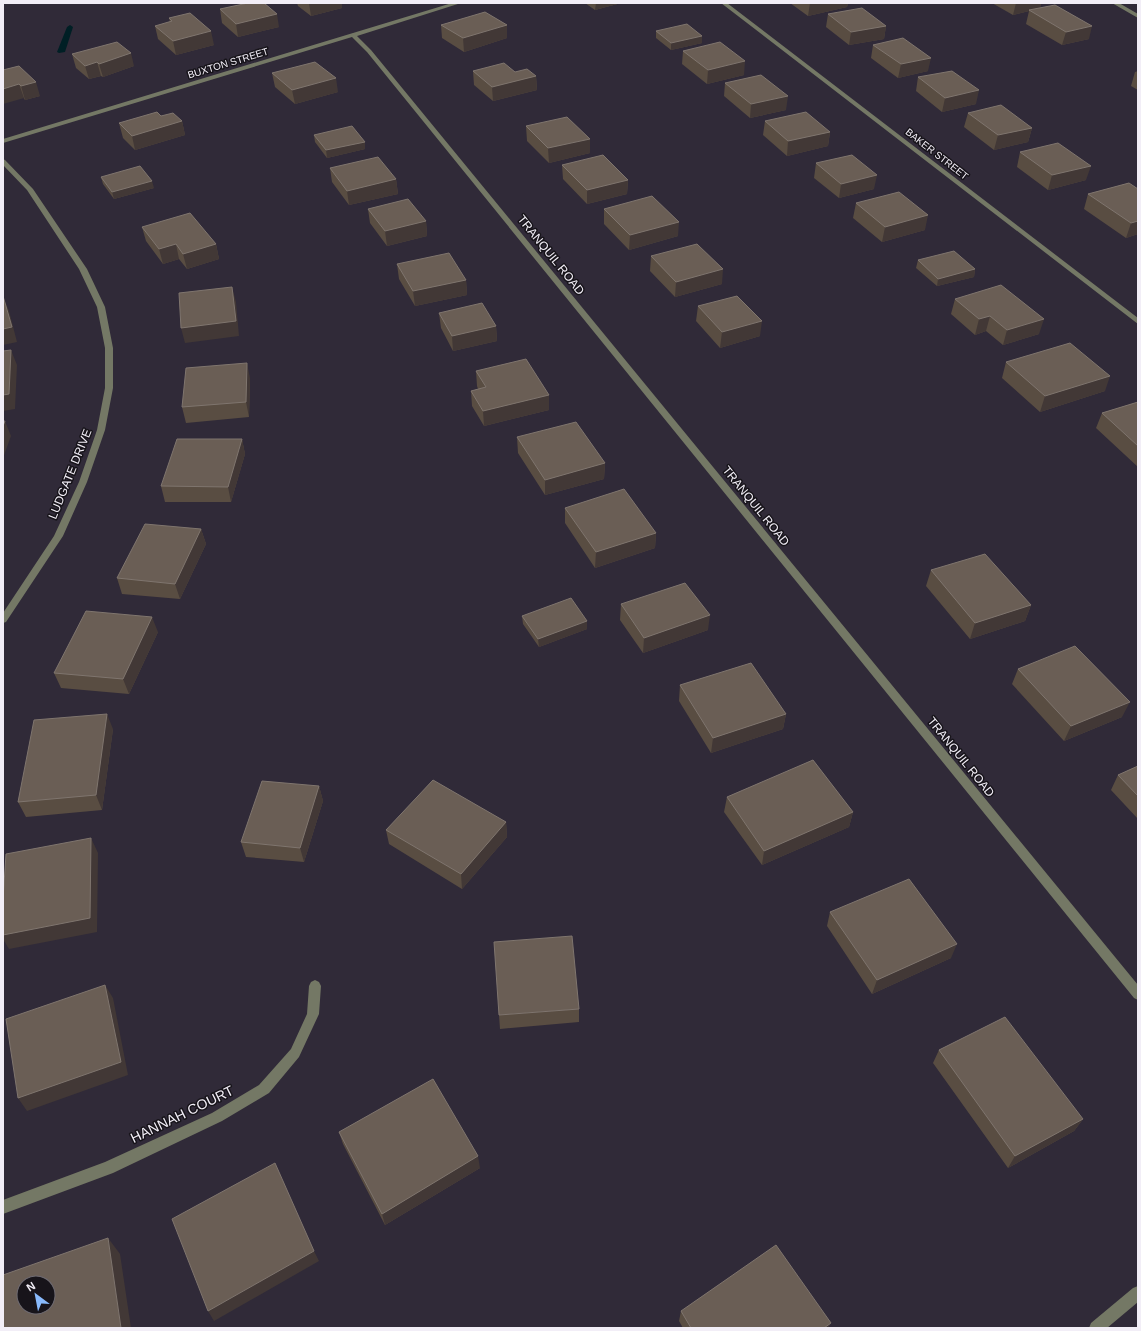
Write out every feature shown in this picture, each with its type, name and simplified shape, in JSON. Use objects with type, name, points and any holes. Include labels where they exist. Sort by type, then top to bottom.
[{"type":"street","name":"BUXTON STREET","points":[[3,141],[458,3]]},
{"type":"street","name":"BAKER STREET","points":[[724,3],[1138,322]]},
{"type":"street","points":[[1116,3],[1138,16]]},
{"type":"street","name":"TRANQUIL ROAD","points":[[353,35],[370,51],[1138,994]]},
{"type":"street","name":"LUDGATE DRIVE","points":[[3,161],[30,189],[83,269],[101,307],[109,348],[108,388],[101,430],[83,482],[58,536],[3,620]]},
{"type":"street","name":"HANNAH COURT","points":[[3,1207],[108,1168],[217,1117],[264,1089],[296,1053],[313,1014],[315,986]]},
{"type":"street","points":[[1096,1328],[1138,1294]]},
{"type":"building","points":[[248,3],[264,3],[277,14],[236,24],[220,9]]},
{"type":"building","points":[[1055,5],[1092,26],[1066,32],[1029,10]]},
{"type":"building","points":[[862,8],[886,26],[851,32],[828,14]]},
{"type":"building","points":[[485,12],[507,25],[463,38],[441,25]]},
{"type":"building","points":[[190,13],[211,31],[173,41],[155,26],[172,21],[169,18]]},
{"type":"building","points":[[687,24],[702,36],[671,43],[656,31]]},
{"type":"building","points":[[903,38],[931,58],[901,64],[873,45]]},
{"type":"building","points":[[117,42],[131,53],[99,64],[97,62],[85,66],[72,54]]},
{"type":"building","points":[[720,42],[745,61],[708,70],[683,51]]},
{"type":"building","points":[[315,62],[336,78],[292,90],[272,73]]},
{"type":"building","points":[[504,63],[515,72],[527,69],[536,76],[492,87],[473,71]]},
{"type":"building","points":[[19,66],[36,82],[21,86],[19,84],[3,89],[3,70]]},
{"type":"building","points":[[952,71],[979,90],[945,98],[918,77]]},
{"type":"building","points":[[761,75],[788,96],[751,104],[725,83]]},
{"type":"building","points":[[1001,105],[1032,128],[998,135],[968,113]]},
{"type":"building","points":[[157,112],[161,116],[173,113],[182,121],[132,136],[119,123]]},
{"type":"building","points":[[806,112],[830,132],[788,141],[765,121]]},
{"type":"building","points":[[567,117],[590,139],[548,148],[526,126]]},
{"type":"building","points":[[352,126],[365,142],[326,150],[314,135]]},
{"type":"building","points":[[1058,143],[1091,166],[1052,175],[1020,152]]},
{"type":"building","points":[[603,155],[628,180],[587,190],[562,165]]},
{"type":"building","points":[[852,155],[877,175],[841,184],[816,163]]},
{"type":"building","points":[[378,157],[396,179],[347,191],[330,168]]},
{"type":"building","points":[[140,166],[152,181],[112,192],[101,177]]},
{"type":"building","points":[[1129,183],[1138,189],[1138,221],[1131,223],[1088,194]]},
{"type":"building","points":[[899,192],[928,215],[885,227],[856,203]]},
{"type":"building","points":[[652,196],[679,222],[630,235],[604,209]]},
{"type":"building","points":[[408,199],[426,221],[385,231],[368,209]]},
{"type":"building","points":[[190,213],[216,244],[183,254],[176,244],[159,249],[142,227]]},
{"type":"building","points":[[697,244],[723,269],[676,282],[651,256]]},
{"type":"building","points":[[954,251],[975,269],[938,279],[918,260]]},
{"type":"building","points":[[449,253],[466,280],[413,291],[397,264]]},
{"type":"building","points":[[1001,285],[1044,319],[1007,330],[990,316],[979,319],[955,299]]},
{"type":"building","points":[[232,287],[236,321],[181,328],[179,293]]},
{"type":"building","points":[[3,296],[12,327],[3,329]]},
{"type":"building","points":[[737,296],[762,321],[722,332],[698,306]]},
{"type":"building","points":[[482,303],[496,326],[452,336],[439,313]]},
{"type":"building","points":[[1070,343],[1110,376],[1045,396],[1006,362]]},
{"type":"building","points":[[11,350],[9,394],[3,395],[3,351]]},
{"type":"building","points":[[526,359],[549,395],[483,411],[471,391],[486,387],[476,371]]},
{"type":"building","points":[[247,363],[246,402],[182,407],[186,368]]},
{"type":"building","points":[[1138,402],[1138,446],[1102,413]]},
{"type":"building","points":[[576,422],[605,463],[545,480],[517,437]]},
{"type":"building","points":[[177,439],[242,439],[228,487],[161,486]]},
{"type":"building","points":[[624,489],[656,533],[596,552],[565,508]]},
{"type":"building","points":[[145,524],[201,529],[175,584],[117,578]]},
{"type":"building","points":[[985,554],[1031,605],[975,623],[931,570]]},
{"type":"building","points":[[685,583],[710,615],[644,638],[621,604]]},
{"type":"building","points":[[571,598],[587,621],[538,639],[522,616]]},
{"type":"building","points":[[86,611],[152,617],[123,679],[54,673]]},
{"type":"building","points":[[1075,646],[1130,702],[1071,726],[1018,669]]},
{"type":"building","points":[[751,663],[786,714],[713,738],[680,685]]},
{"type":"building","points":[[107,714],[96,795],[18,802],[34,720]]},
{"type":"building","points":[[813,760],[853,812],[764,851],[727,797]]},
{"type":"building","points":[[1138,766],[1138,796],[1118,775]]},
{"type":"building","points":[[433,780],[506,822],[461,874],[386,830]]},
{"type":"building","points":[[262,781],[319,786],[300,848],[241,842]]},
{"type":"building","points":[[91,838],[90,918],[3,935],[3,899],[6,854]]},
{"type":"building","points":[[909,879],[957,944],[877,980],[830,912]]},
{"type":"building","points":[[572,936],[579,1009],[499,1015],[494,942]]},
{"type":"building","points":[[105,985],[121,1062],[18,1098],[6,1019]]},
{"type":"building","points":[[1005,1017],[1083,1119],[1015,1156],[939,1050]]},
{"type":"building","points":[[433,1079],[478,1156],[382,1214],[339,1132]]},
{"type":"building","points":[[275,1163],[314,1251],[208,1311],[172,1219]]},
{"type":"building","points":[[108,1238],[121,1328],[3,1328],[3,1275]]},
{"type":"building","points":[[776,1245],[831,1323],[824,1328],[691,1328],[681,1311]]},
{"type":"waterway","points":[[61,52],[70,27]]}]
